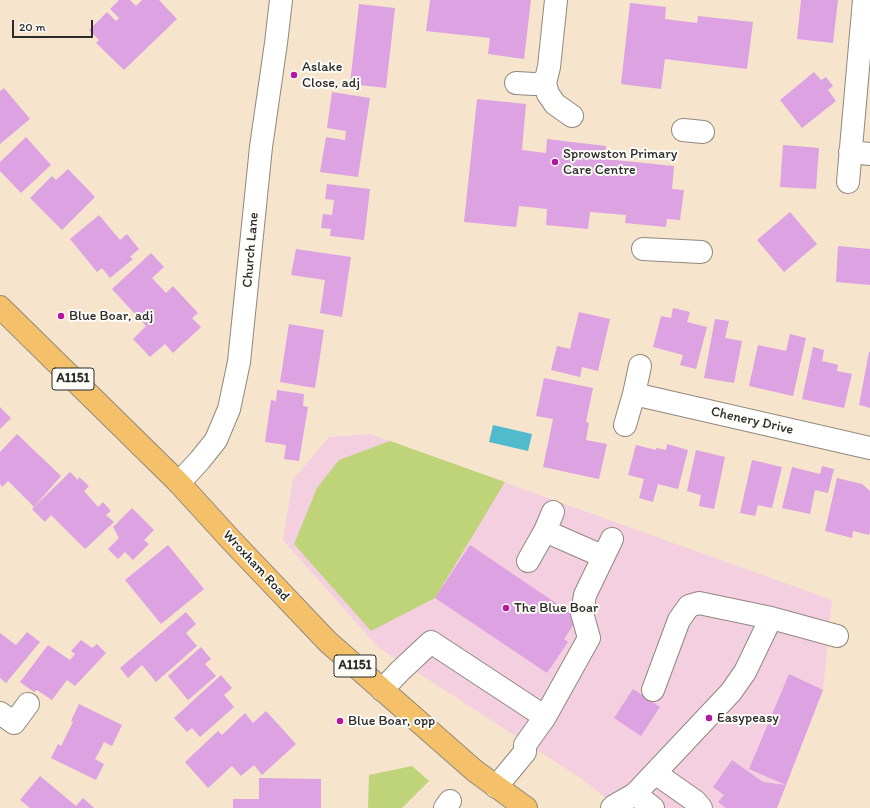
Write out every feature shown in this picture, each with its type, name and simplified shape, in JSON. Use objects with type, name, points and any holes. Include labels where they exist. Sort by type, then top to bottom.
[{"type":"main road","name":"Wroxham Road","points":[[0,307],[179,483],[328,642],[475,771],[526,808]]},
{"type":"street","name":"Church Lane","points":[[179,483],[216,440],[229,409],[237,375],[247,298],[261,148],[281,0]]},
{"type":"street","points":[[556,0],[549,67],[545,83],[548,94],[563,110]]},
{"type":"street","points":[[848,182],[860,153],[864,0]]},
{"type":"street","points":[[516,83],[545,83]]},
{"type":"street","points":[[643,249],[701,252]]},
{"type":"street","points":[[625,425],[640,366]]},
{"type":"street","name":"Chenery Drive","points":[[634,394],[870,448]]},
{"type":"street","points":[[496,787],[525,752],[525,745],[545,717],[589,638],[582,613],[585,595],[607,548],[549,522],[528,561]]},
{"type":"street","points":[[653,690],[679,620],[689,606],[699,603],[771,618],[838,636]]},
{"type":"street","points":[[612,808],[635,794],[731,692],[745,672],[771,618]]},
{"type":"street","points":[[382,690],[431,642],[545,717]]},
{"type":"street","points":[[0,713],[14,723],[28,704]]},
{"type":"street","points":[[655,773],[701,808]]},
{"type":"street","points":[[635,794],[653,808]]},
{"type":"shaded area","points":[[370,434],[832,600],[823,690],[777,808],[618,808],[582,779],[378,647],[283,540],[293,480],[329,437]]},
{"type":"green space","points":[[390,441],[505,482],[435,598],[371,631],[294,544],[317,488],[339,460]]},
{"type":"green space","points":[[412,766],[429,781],[402,808],[368,808],[369,775]]},
{"type":"water","points":[[493,425],[532,434],[528,451],[489,442]]},
{"type":"building","points":[[119,0],[130,0],[136,6],[142,0],[159,0],[177,19],[124,70],[96,43],[99,40],[89,30],[107,12],[116,21],[119,18],[110,9]]},
{"type":"building","points":[[430,0],[531,0],[524,59],[488,54],[490,38],[426,31]]},
{"type":"building","points":[[801,0],[838,0],[833,43],[797,39]]},
{"type":"building","points":[[630,3],[666,7],[665,19],[697,23],[698,16],[753,22],[747,69],[665,59],[661,89],[621,84]]},
{"type":"building","points":[[359,4],[395,8],[386,88],[350,84]]},
{"type":"building","points":[[814,72],[821,80],[826,77],[833,86],[828,90],[836,101],[802,128],[780,100]]},
{"type":"building","points":[[4,88],[30,119],[0,144],[0,91]]},
{"type":"building","points":[[332,92],[370,98],[358,177],[320,172],[326,137],[345,140],[346,131],[327,128]]},
{"type":"building","name":"Sprowston Primary Care Centre","points":[[477,99],[526,104],[522,150],[546,153],[547,139],[606,146],[605,159],[674,166],[672,189],[684,190],[680,220],[667,219],[666,227],[625,223],[626,215],[590,212],[588,229],[546,225],[547,209],[519,206],[516,227],[464,222]]},
{"type":"building","points":[[26,137],[51,165],[21,193],[0,171],[0,162]]},
{"type":"building","points":[[783,145],[819,148],[816,189],[780,187]]},
{"type":"building","points":[[68,169],[95,197],[62,230],[30,198],[52,176],[56,180]]},
{"type":"building","points":[[327,184],[370,189],[364,240],[330,236],[331,229],[321,228],[323,214],[332,215],[334,200],[325,199]]},
{"type":"building","points":[[790,212],[817,244],[784,272],[757,240]]},
{"type":"building","points":[[99,215],[120,240],[127,234],[139,249],[130,257],[133,259],[110,278],[102,268],[97,272],[70,239]]},
{"type":"building","points":[[838,246],[870,249],[870,285],[836,282]]},
{"type":"building","points":[[296,249],[351,257],[342,317],[320,313],[325,280],[291,275]]},
{"type":"building","points":[[151,253],[164,267],[152,278],[166,293],[173,286],[198,313],[192,318],[201,327],[173,353],[165,344],[150,357],[133,339],[146,326],[112,289]]},
{"type":"building","points":[[673,308],[690,312],[687,322],[707,327],[696,369],[680,365],[683,355],[653,347],[661,316],[671,318]]},
{"type":"building","points":[[579,312],[610,319],[598,371],[582,367],[580,377],[551,370],[557,346],[570,349]]},
{"type":"building","points":[[715,319],[729,321],[725,338],[742,341],[734,383],[704,378]]},
{"type":"building","points":[[289,324],[324,330],[315,388],[280,382]]},
{"type":"building","points":[[790,334],[806,338],[793,396],[749,386],[758,345],[786,351]]},
{"type":"building","points":[[813,347],[824,350],[822,361],[838,365],[837,371],[852,374],[844,408],[802,399]]},
{"type":"building","points":[[870,352],[870,408],[859,405]]},
{"type":"building","points":[[544,378],[593,388],[586,422],[589,423],[586,440],[607,444],[599,479],[543,467],[553,419],[536,416]]},
{"type":"building","points":[[277,390],[304,394],[303,406],[308,407],[299,461],[284,459],[286,445],[265,442],[271,400],[276,401]]},
{"type":"building","points":[[0,407],[11,418],[0,429]]},
{"type":"building","points":[[17,434],[61,476],[34,507],[8,481],[2,487],[0,484],[0,452]]},
{"type":"building","points":[[667,444],[688,450],[678,489],[658,484],[653,502],[639,498],[644,479],[628,475],[636,445],[656,450],[656,448],[666,450]]},
{"type":"building","points":[[696,450],[725,457],[714,509],[699,506],[701,495],[687,491]]},
{"type":"building","points":[[752,460],[782,467],[772,508],[758,505],[755,516],[740,513]]},
{"type":"building","points":[[822,466],[834,469],[828,493],[815,490],[810,514],[782,508],[792,467],[820,474]]},
{"type":"building","points":[[70,472],[78,480],[79,477],[89,486],[84,491],[98,507],[103,502],[111,511],[106,515],[114,522],[85,549],[51,515],[45,522],[32,509]]},
{"type":"building","points":[[837,478],[862,484],[870,491],[869,535],[853,531],[852,538],[825,531]]},
{"type":"building","points":[[132,508],[154,530],[144,540],[149,544],[133,560],[125,552],[118,559],[108,549],[119,538],[113,527]]},
{"type":"building","points":[[168,545],[204,589],[161,624],[125,580]]},
{"type":"building","name":"The Blue Boar","points":[[470,545],[578,618],[564,639],[568,642],[547,673],[435,598]]},
{"type":"building","points":[[186,612],[196,624],[186,633],[197,646],[156,682],[142,665],[128,678],[120,668]]},
{"type":"building","points":[[27,632],[40,642],[6,683],[0,678],[0,633],[16,645]]},
{"type":"building","points":[[81,640],[92,648],[97,644],[106,653],[75,686],[67,680],[52,700],[37,690],[34,692],[20,682],[48,645],[70,660],[75,654],[71,651]]},
{"type":"building","points":[[201,647],[211,659],[205,664],[216,676],[188,700],[168,676]]},
{"type":"building","points":[[789,674],[823,690],[786,785],[749,769]]},
{"type":"building","points":[[221,675],[232,688],[224,695],[234,707],[200,737],[192,728],[187,732],[174,718]]},
{"type":"building","points":[[633,689],[660,707],[641,736],[614,718]]},
{"type":"building","points":[[79,704],[122,725],[112,746],[104,742],[95,759],[104,764],[96,780],[51,758],[58,744],[61,746],[73,722],[71,721]]},
{"type":"building","points":[[266,711],[296,744],[262,775],[254,765],[241,776],[232,766],[208,788],[185,762],[218,731],[222,735],[245,713],[253,723]]},
{"type":"building","points":[[732,760],[763,782],[786,785],[777,808],[726,808],[718,802],[724,795],[713,787]]},
{"type":"building","points":[[40,776],[76,806],[83,798],[94,808],[30,808],[20,800]]},
{"type":"building","points":[[259,778],[321,779],[321,808],[233,808],[233,799],[259,799]]},
{"type":"place","name":"Aslake Close, adj","points":[[294,75]]},
{"type":"place","name":"Sprowston Primary Care Centre","points":[[555,162]]},
{"type":"place","name":"Blue Boar, adj","points":[[61,316]]},
{"type":"place","name":"The Blue Boar","points":[[506,608]]},
{"type":"place","name":"Easypeasy","points":[[709,718]]},
{"type":"place","name":"Blue Boar, opp","points":[[340,721]]}]
